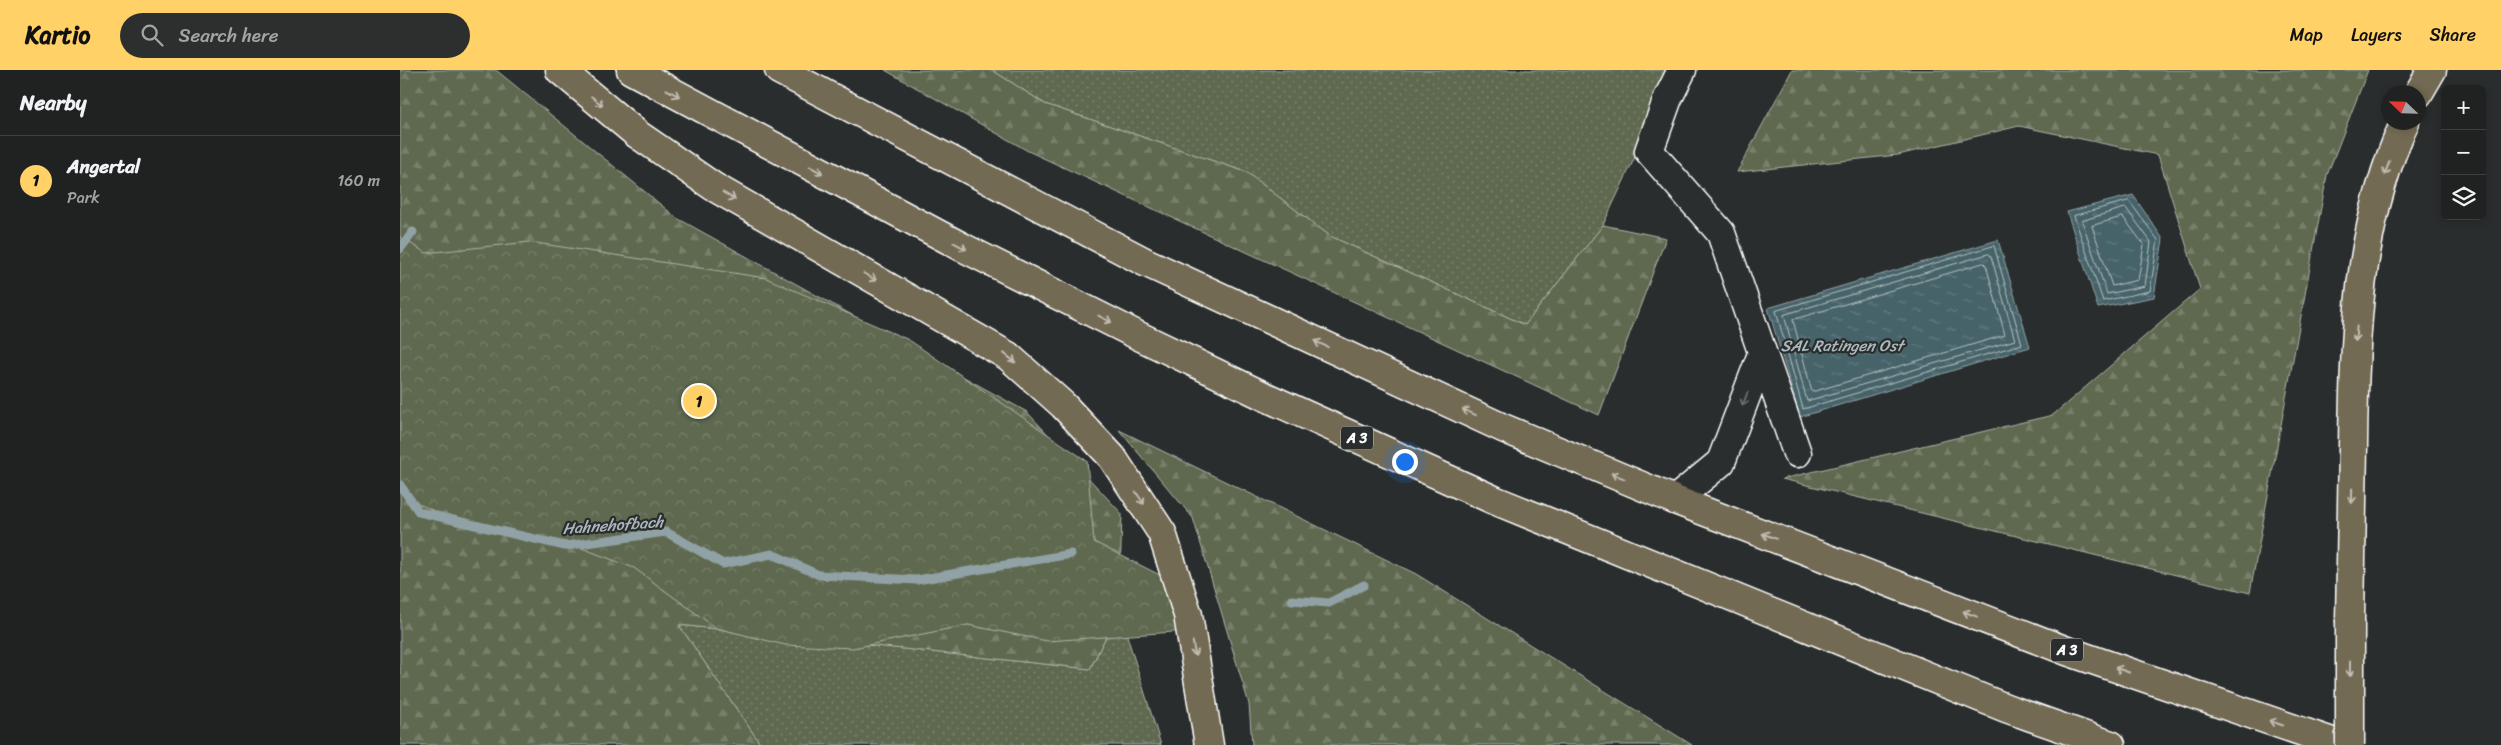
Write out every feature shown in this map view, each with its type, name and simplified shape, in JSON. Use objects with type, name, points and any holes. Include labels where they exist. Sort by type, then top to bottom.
[{"type":"highway","points":[[560,70],[638,134],[714,187],[1008,356],[1063,405],[1112,458],[1162,533],[1188,615],[1209,745]]},
{"type":"highway","name":"A 3","points":[[630,70],[964,248],[1141,338],[1266,397],[1494,500],[2006,708],[2111,745]]},
{"type":"highway","name":"A 3","points":[[779,70],[1145,262],[1503,428],[1675,500],[2067,651],[2331,742]]},
{"type":"highway","points":[[2423,85],[2432,70]]},
{"type":"highway","points":[[2331,742],[2351,745],[2350,620],[2354,364],[2360,285],[2374,210],[2386,170],[2402,130]]},
{"type":"lane","points":[[1682,70],[1668,98],[1649,151],[1721,233],[1797,453]]},
{"type":"lane","points":[[1675,500],[1721,462],[1762,354]]},
{"type":"green space","points":[[400,70],[496,70],[677,218],[1027,412],[1122,514],[1119,610],[1090,669],[679,625],[761,745],[400,745]]},
{"type":"green space","points":[[885,70],[992,70],[1045,104],[1246,172],[1330,236],[1525,325],[1603,225],[1666,238],[1599,415],[1028,151]]},
{"type":"green space","points":[[992,70],[1676,70],[1603,225],[1525,325],[1330,236],[1246,172],[1045,104]]},
{"type":"green space","points":[[1792,70],[2368,70],[2327,175],[2250,593],[1782,479],[2053,415],[2200,289],[2158,155],[2019,126],[1898,155],[1737,172]]},
{"type":"green space","points":[[400,237],[426,253],[529,242],[766,278],[909,340],[1087,461],[1094,542],[1164,577],[1188,631],[1047,641],[968,625],[853,648],[785,645],[716,628],[634,568],[579,547],[468,526],[412,501],[400,487]]},
{"type":"green space","points":[[1119,430],[1416,574],[1692,745],[1252,745],[1249,704],[1193,518]]},
{"type":"green space","points":[[1119,610],[1161,745],[761,745],[679,625],[1090,669]]},
{"type":"water","points":[[2133,195],[2163,239],[2154,297],[2098,308],[2067,212]]},
{"type":"water","name":"SAL Ratingen Ost","points":[[1998,240],[2030,347],[1800,417],[1768,308]]},
{"type":"waterway","points":[[400,249],[413,232]]},
{"type":"waterway","name":"Hahnehofbach","points":[[400,485],[419,512],[565,546],[666,532],[723,564],[772,554],[819,575],[917,580],[1071,554]]},
{"type":"waterway","name":"Hahnehofbach","points":[[1292,600],[1329,603],[1364,585]]},
{"type":"place","name":"Angertal","points":[[699,401]]}]
